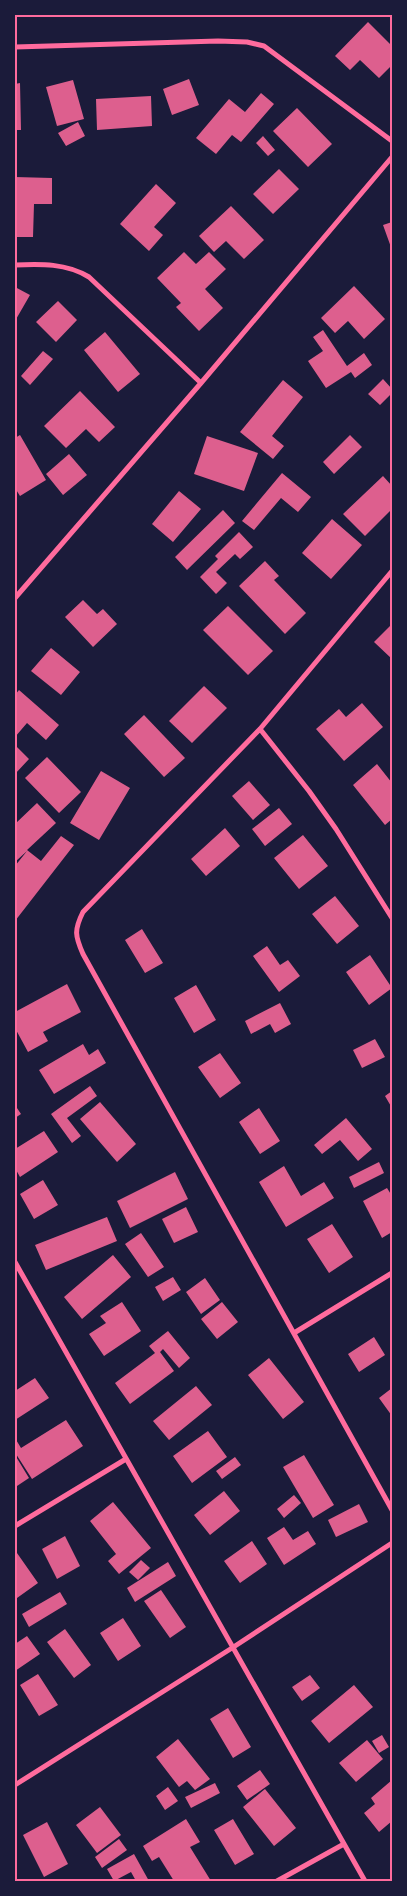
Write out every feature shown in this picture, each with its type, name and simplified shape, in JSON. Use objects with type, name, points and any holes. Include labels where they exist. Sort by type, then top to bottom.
[{"type":"street","points":[[15,47],[218,41],[247,42],[264,46],[392,141]]},
{"type":"street","points":[[15,598],[201,383],[392,156]]},
{"type":"street","points":[[15,265],[64,266],[89,277],[201,383]]},
{"type":"street","points":[[392,571],[260,729],[90,906],[79,921],[76,937],[88,963],[392,1510]]},
{"type":"street","points":[[260,729],[336,829],[392,918]]},
{"type":"street","points":[[15,1262],[365,1881]]},
{"type":"street","points":[[294,1333],[392,1273]]},
{"type":"street","points":[[15,1526],[126,1459]]},
{"type":"street","points":[[15,1785],[232,1648],[392,1543]]},
{"type":"street","points":[[277,1881],[344,1844]]},
{"type":"building","points":[[368,22],[392,46],[392,65],[379,78],[360,60],[350,70],[335,56]]},
{"type":"building","points":[[189,79],[199,105],[172,115],[163,89]]},
{"type":"building","points":[[73,80],[84,119],[57,126],[46,87]]},
{"type":"building","points":[[20,83],[21,130],[15,130],[15,84]]},
{"type":"building","points":[[261,93],[274,104],[241,142],[232,135],[216,154],[196,138],[229,99],[245,112]]},
{"type":"building","points":[[151,96],[152,126],[97,130],[96,99]]},
{"type":"building","points":[[297,108],[332,144],[308,167],[273,131]]},
{"type":"building","points":[[78,122],[85,136],[66,146],[58,133]]},
{"type":"building","points":[[263,136],[275,150],[268,156],[256,143]]},
{"type":"building","points":[[279,169],[299,189],[273,214],[253,194]]},
{"type":"building","points":[[15,177],[52,178],[52,204],[34,204],[33,237],[15,237]]},
{"type":"building","points":[[156,184],[176,203],[154,227],[163,235],[149,251],[120,224]]},
{"type":"building","points":[[231,206],[264,240],[244,259],[226,241],[214,252],[199,236]]},
{"type":"building","points":[[392,222],[392,250],[383,225]]},
{"type":"building","points":[[184,252],[196,264],[209,252],[226,269],[205,289],[223,308],[199,331],[176,307],[181,303],[157,278]]},
{"type":"building","points":[[354,286],[385,319],[364,339],[348,321],[335,333],[321,318]]},
{"type":"building","points":[[15,287],[30,295],[15,321]]},
{"type":"building","points":[[58,301],[77,320],[56,342],[36,322]]},
{"type":"building","points":[[323,330],[347,366],[364,353],[372,365],[355,378],[351,372],[326,388],[308,361],[323,351],[313,337]]},
{"type":"building","points":[[105,332],[140,374],[118,392],[84,350]]},
{"type":"building","points":[[43,351],[53,359],[30,385],[21,376]]},
{"type":"building","points":[[383,379],[392,389],[392,393],[380,405],[368,394]]},
{"type":"building","points":[[283,380],[303,397],[272,436],[284,446],[273,459],[240,432]]},
{"type":"building","points":[[80,391],[115,427],[99,442],[86,429],[66,448],[44,426]]},
{"type":"building","points":[[20,435],[46,480],[20,496],[15,488],[15,438]]},
{"type":"building","points":[[350,435],[362,447],[334,474],[323,462]]},
{"type":"building","points":[[207,436],[258,453],[244,491],[194,474]]},
{"type":"building","points":[[69,454],[87,475],[63,495],[46,474]]},
{"type":"building","points":[[282,473],[311,497],[298,512],[281,498],[254,530],[242,521]]},
{"type":"building","points":[[383,476],[392,486],[392,509],[365,536],[343,514]]},
{"type":"building","points":[[179,491],[201,509],[173,542],[152,524]]},
{"type":"building","points":[[223,510],[235,523],[187,570],[175,557]]},
{"type":"building","points":[[332,519],[362,545],[331,579],[302,553]]},
{"type":"building","points":[[239,532],[253,547],[240,559],[235,554],[216,572],[227,583],[216,594],[200,577],[218,559],[215,556]]},
{"type":"building","points":[[265,561],[279,576],[274,580],[306,613],[285,634],[239,586]]},
{"type":"building","points":[[83,600],[97,614],[103,609],[117,624],[93,647],[65,617]]},
{"type":"building","points":[[228,606],[273,651],[248,675],[203,630]]},
{"type":"building","points":[[390,626],[392,628],[392,659],[374,642]]},
{"type":"building","points":[[51,648],[80,672],[61,695],[31,671]]},
{"type":"building","points":[[204,686],[227,708],[192,743],[169,721]]},
{"type":"building","points":[[19,690],[59,725],[46,740],[27,723],[15,737],[15,695]]},
{"type":"building","points":[[362,703],[383,727],[344,761],[316,729],[339,709],[346,717]]},
{"type":"building","points":[[144,715],[185,758],[164,777],[124,734]]},
{"type":"building","points":[[15,745],[29,759],[15,774]]},
{"type":"building","points":[[47,757],[81,792],[59,813],[25,778]]},
{"type":"building","points":[[377,764],[392,783],[392,819],[385,825],[353,785]]},
{"type":"building","points":[[101,771],[130,788],[99,840],[70,823]]},
{"type":"building","points":[[249,781],[270,805],[253,820],[232,796]]},
{"type":"building","points":[[37,803],[56,823],[27,850],[41,861],[61,836],[74,845],[15,921],[15,866],[27,851],[15,862],[15,824]]},
{"type":"building","points":[[279,808],[292,824],[265,846],[252,829]]},
{"type":"building","points":[[225,828],[240,846],[206,876],[191,859]]},
{"type":"building","points":[[303,835],[328,866],[299,889],[274,858]]},
{"type":"building","points":[[335,896],[359,926],[337,944],[312,914]]},
{"type":"building","points":[[142,929],[163,963],[145,973],[125,940]]},
{"type":"building","points":[[267,946],[280,965],[288,960],[300,976],[279,992],[253,956]]},
{"type":"building","points":[[370,955],[392,988],[369,1005],[346,972]]},
{"type":"building","points":[[67,984],[81,1012],[43,1032],[48,1041],[28,1052],[15,1028],[15,1012]]},
{"type":"building","points":[[196,985],[216,1020],[194,1033],[174,998]]},
{"type":"building","points":[[280,1003],[291,1024],[275,1033],[270,1024],[251,1034],[245,1021]]},
{"type":"building","points":[[375,1039],[385,1057],[362,1068],[353,1050]]},
{"type":"building","points":[[83,1044],[89,1055],[98,1049],[106,1063],[54,1094],[39,1070]]},
{"type":"building","points":[[220,1053],[241,1083],[220,1098],[198,1067]]},
{"type":"building","points":[[90,1086],[97,1096],[67,1118],[81,1136],[72,1143],[51,1114]]},
{"type":"building","points":[[392,1091],[392,1108],[385,1096]]},
{"type":"building","points":[[100,1102],[136,1144],[117,1162],[80,1119]]},
{"type":"building","points":[[15,1105],[21,1114],[15,1118]]},
{"type":"building","points":[[259,1108],[280,1141],[260,1154],[239,1122]]},
{"type":"building","points":[[346,1118],[372,1149],[358,1161],[340,1140],[322,1154],[314,1145]]},
{"type":"building","points":[[44,1131],[58,1152],[20,1177],[15,1168],[15,1149]]},
{"type":"building","points":[[379,1162],[384,1173],[354,1188],[349,1177]]},
{"type":"building","points":[[284,1166],[301,1196],[324,1182],[334,1198],[286,1227],[259,1182]]},
{"type":"building","points":[[175,1172],[188,1199],[130,1228],[117,1201]]},
{"type":"building","points":[[43,1180],[58,1205],[34,1219],[20,1194]]},
{"type":"building","points":[[387,1188],[392,1196],[392,1232],[382,1238],[363,1201]]},
{"type":"building","points":[[186,1207],[198,1232],[174,1243],[162,1219]]},
{"type":"building","points":[[107,1217],[117,1241],[46,1270],[35,1245]]},
{"type":"building","points":[[332,1224],[353,1257],[329,1273],[307,1239]]},
{"type":"building","points":[[141,1233],[164,1267],[148,1277],[125,1244]]},
{"type":"building","points":[[113,1255],[131,1277],[82,1319],[64,1297]]},
{"type":"building","points":[[173,1277],[181,1290],[163,1301],[155,1287]]},
{"type":"building","points":[[205,1278],[220,1300],[201,1314],[186,1292]]},
{"type":"building","points":[[122,1302],[141,1331],[104,1356],[89,1334],[106,1323],[100,1316]]},
{"type":"building","points":[[222,1302],[238,1322],[217,1339],[201,1319]]},
{"type":"building","points":[[168,1331],[190,1358],[179,1368],[163,1349],[160,1352],[174,1371],[130,1404],[115,1383],[155,1353],[149,1346]]},
{"type":"building","points":[[374,1337],[385,1355],[359,1372],[348,1354]]},
{"type":"building","points":[[269,1358],[304,1402],[283,1419],[248,1375]]},
{"type":"building","points":[[35,1378],[49,1398],[15,1420],[15,1391]]},
{"type":"building","points":[[196,1386],[212,1405],[169,1440],[153,1421]]},
{"type":"building","points":[[392,1388],[392,1416],[379,1398]]},
{"type":"building","points":[[66,1420],[83,1446],[32,1479],[15,1455],[15,1438],[21,1448]]},
{"type":"building","points":[[208,1431],[227,1457],[192,1483],[173,1456]]},
{"type":"building","points":[[15,1455],[29,1478],[17,1486],[15,1482]]},
{"type":"building","points":[[304,1455],[334,1505],[313,1518],[283,1467]]},
{"type":"building","points":[[235,1457],[241,1465],[222,1479],[216,1471]]},
{"type":"building","points":[[224,1491],[240,1511],[210,1535],[194,1515]]},
{"type":"building","points":[[294,1495],[301,1503],[284,1518],[277,1509]]},
{"type":"building","points":[[113,1502],[151,1548],[119,1574],[108,1561],[116,1554],[90,1521]]},
{"type":"building","points":[[359,1504],[368,1522],[336,1537],[328,1520]]},
{"type":"building","points":[[284,1527],[293,1540],[308,1531],[316,1544],[284,1565],[267,1538]]},
{"type":"building","points":[[65,1536],[80,1566],[57,1579],[42,1549]]},
{"type":"building","points":[[252,1541],[267,1564],[240,1583],[224,1561]]},
{"type":"building","points":[[17,1553],[38,1583],[17,1598],[15,1594],[15,1554]]},
{"type":"building","points":[[141,1560],[150,1568],[138,1580],[129,1572]]},
{"type":"building","points":[[168,1562],[176,1576],[135,1602],[127,1588]]},
{"type":"building","points":[[161,1590],[186,1627],[170,1638],[144,1601]]},
{"type":"building","points":[[60,1592],[67,1604],[29,1627],[22,1614]]},
{"type":"building","points":[[123,1618],[141,1646],[118,1661],[100,1633]]},
{"type":"building","points":[[65,1629],[91,1665],[74,1678],[47,1642]]},
{"type":"building","points":[[27,1636],[40,1654],[15,1671],[15,1644]]},
{"type":"building","points":[[38,1674],[58,1705],[39,1716],[20,1685]]},
{"type":"building","points":[[310,1675],[320,1688],[302,1701],[292,1687]]},
{"type":"building","points":[[354,1685],[373,1707],[329,1743],[311,1721]]},
{"type":"building","points":[[228,1708],[251,1747],[233,1758],[210,1719]]},
{"type":"building","points":[[382,1735],[389,1747],[379,1753],[372,1741]]},
{"type":"building","points":[[178,1739],[210,1779],[195,1790],[187,1781],[179,1787],[156,1757]]},
{"type":"building","points":[[367,1740],[383,1759],[356,1782],[339,1763]]},
{"type":"building","points":[[260,1770],[270,1784],[247,1800],[237,1786]]},
{"type":"building","points":[[392,1780],[392,1821],[379,1832],[364,1813],[375,1804],[371,1798]]},
{"type":"building","points":[[215,1783],[220,1793],[191,1808],[185,1797]]},
{"type":"building","points":[[168,1787],[178,1801],[165,1810],[156,1796]]},
{"type":"building","points":[[265,1789],[296,1828],[274,1846],[243,1807]]},
{"type":"building","points":[[100,1807],[121,1835],[97,1853],[76,1825]]},
{"type":"building","points":[[186,1819],[200,1842],[190,1847],[211,1881],[174,1881],[159,1857],[152,1861],[143,1846]]},
{"type":"building","points":[[233,1819],[254,1854],[235,1865],[214,1830]]},
{"type":"building","points":[[47,1822],[68,1864],[44,1877],[23,1835]]},
{"type":"building","points":[[119,1839],[127,1850],[102,1868],[95,1857]]},
{"type":"building","points":[[134,1854],[149,1881],[136,1881],[131,1872],[114,1881],[107,1869]]}]
